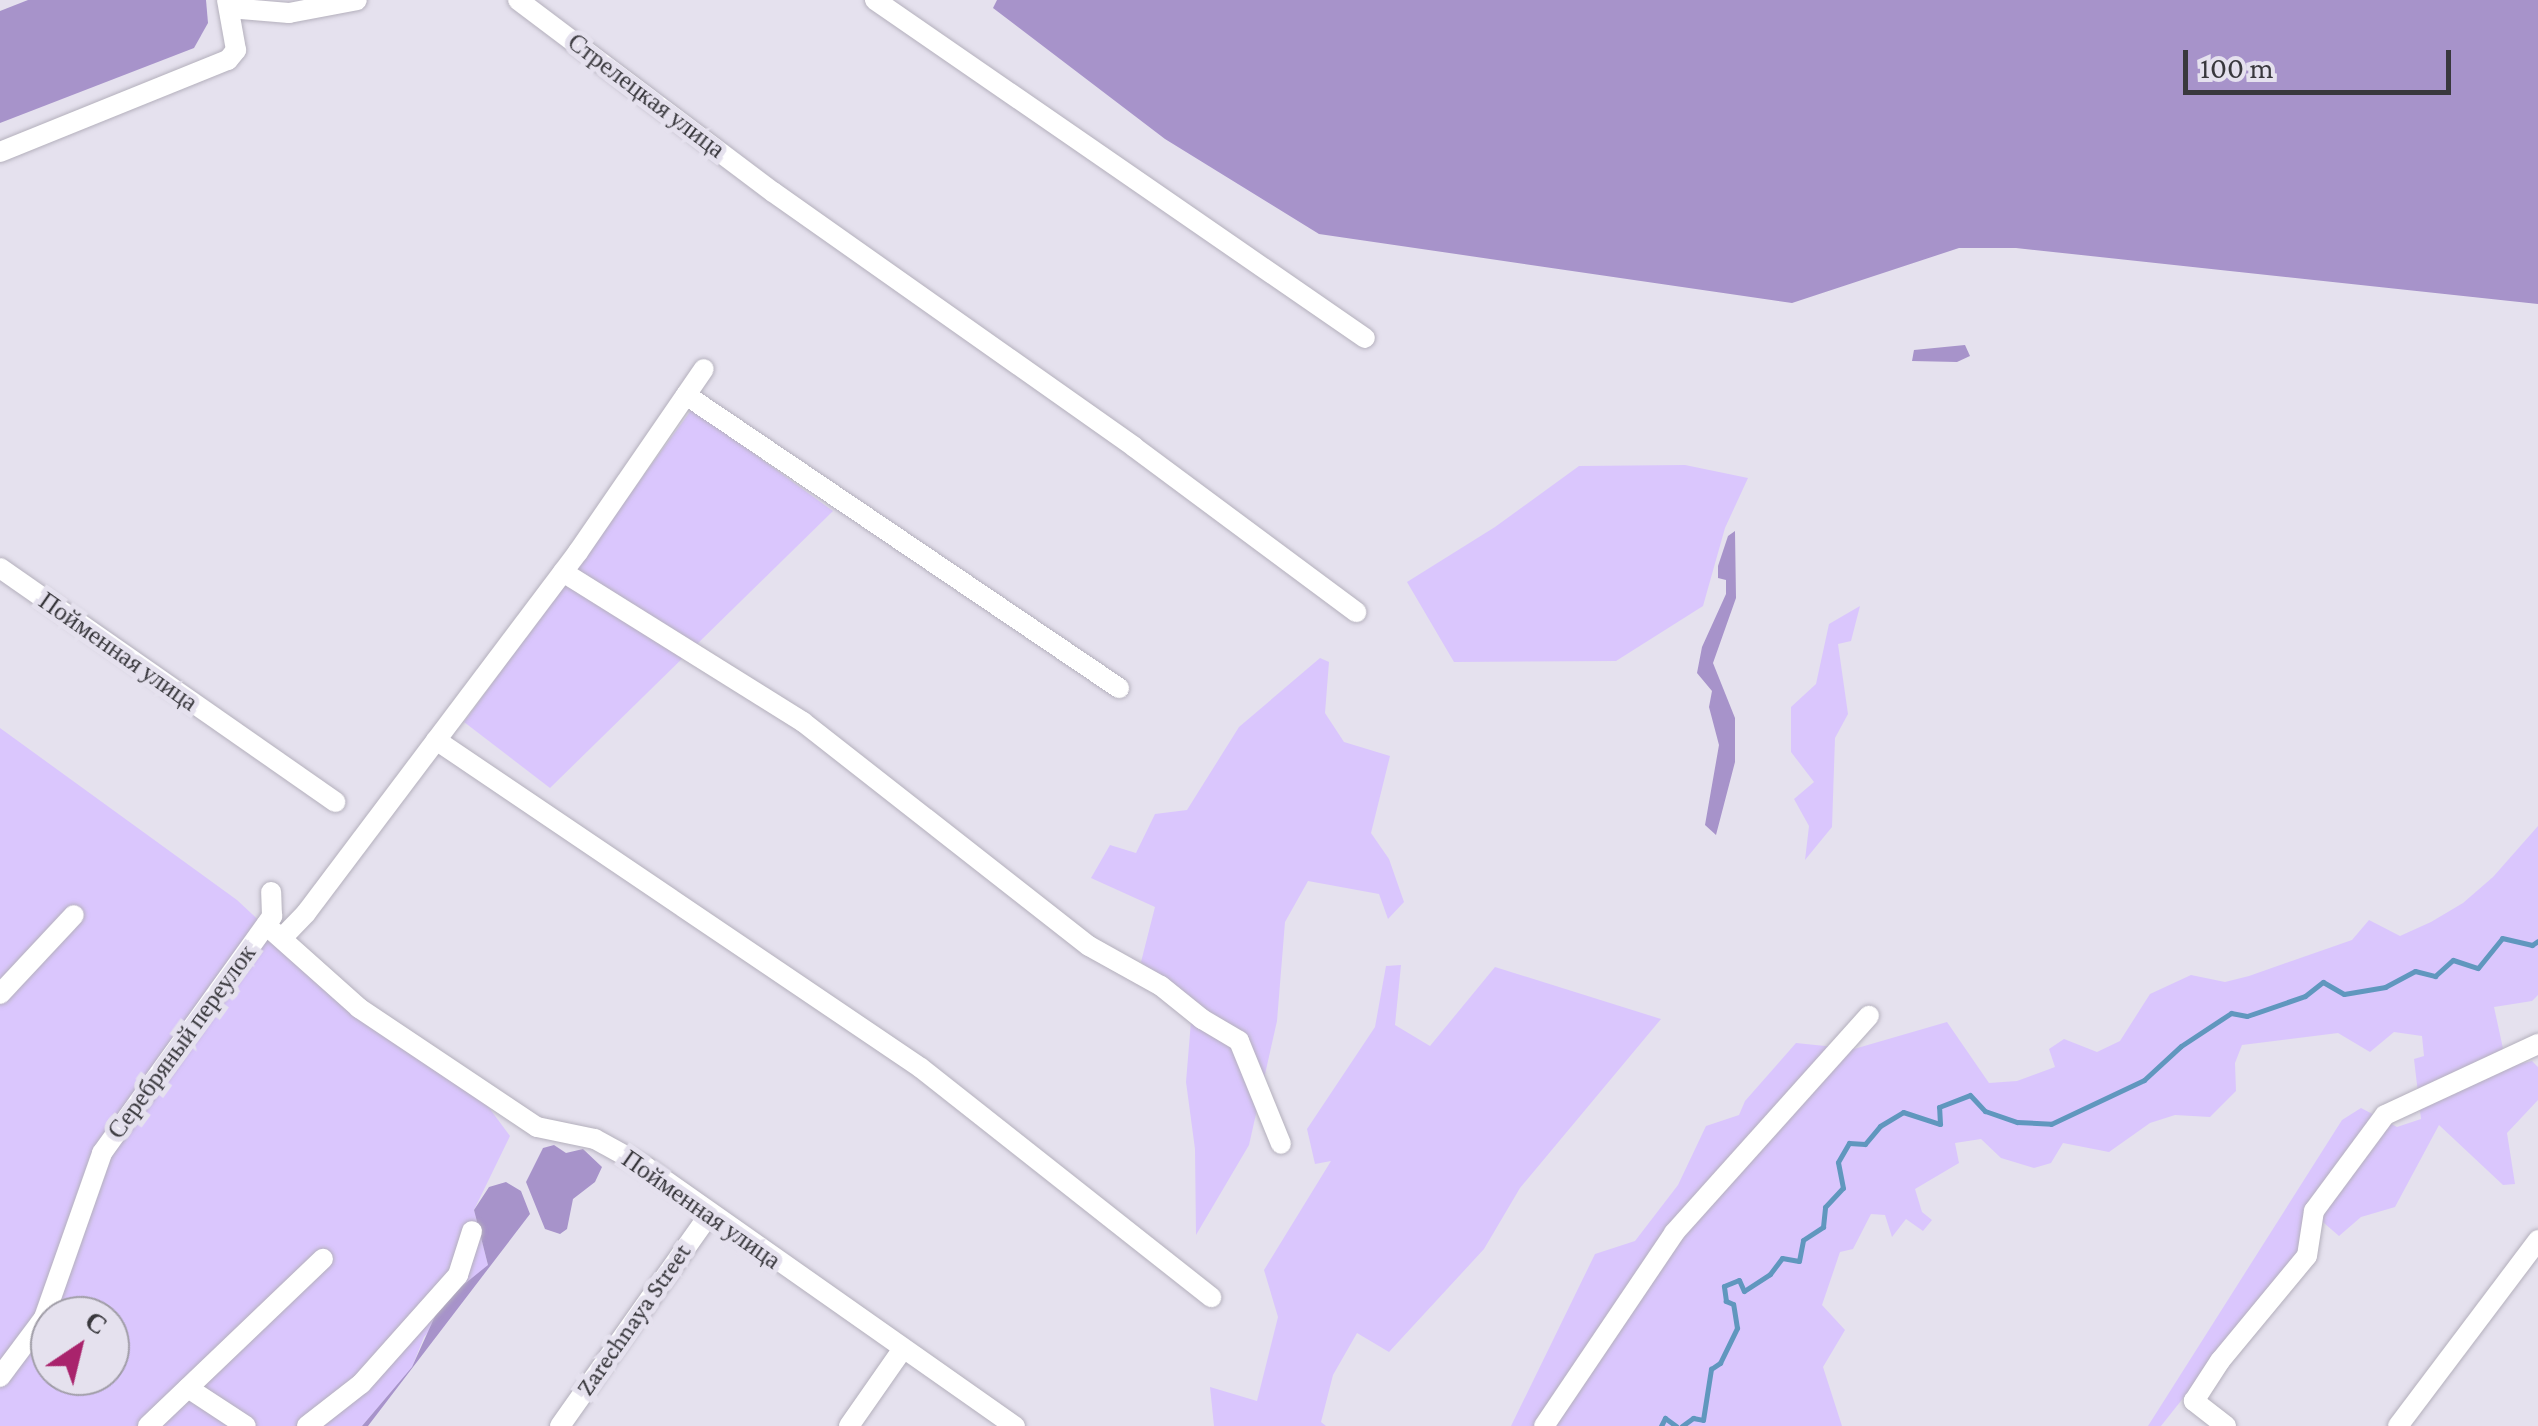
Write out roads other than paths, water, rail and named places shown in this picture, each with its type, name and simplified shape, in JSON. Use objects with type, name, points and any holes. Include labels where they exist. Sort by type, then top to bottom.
[{"type":"street","points":[[0,152],[228,60],[236,50],[228,4],[290,13],[357,0]]},
{"type":"street","name":"Стрелецкая улица","points":[[518,0],[774,192],[1134,447],[1356,612]]},
{"type":"street","points":[[875,0],[1365,338]]},
{"type":"street","name":"Серебряный переулок","points":[[0,1376],[44,1318],[102,1154],[274,931],[436,740],[563,572],[704,369]]},
{"type":"street","points":[[686,395],[1119,688]]},
{"type":"street","name":"Пойменная улица","points":[[0,568],[336,802]]},
{"type":"street","points":[[563,572],[803,722],[1089,946],[1161,986],[1202,1019],[1239,1040],[1281,1144]]},
{"type":"street","points":[[436,740],[921,1068],[1211,1297]]},
{"type":"street","points":[[272,892],[274,931]]},
{"type":"street","points":[[0,994],[74,915]]},
{"type":"street","name":"Пойменная улица","points":[[274,931],[359,1008],[538,1127],[595,1140],[646,1167],[1014,1426]]},
{"type":"street","points":[[1544,1426],[1674,1234],[1869,1016]]},
{"type":"street","points":[[2226,1426],[2194,1401],[2220,1360],[2307,1256],[2314,1210],[2385,1115],[2538,1044]]},
{"type":"street","name":"Zarechnaya Street","points":[[560,1426],[709,1215]]},
{"type":"street","points":[[307,1426],[361,1384],[458,1275],[472,1231]]},
{"type":"street","points":[[2398,1426],[2538,1240]]},
{"type":"street","points":[[148,1426],[323,1258]]},
{"type":"street","points":[[849,1426],[902,1350]]},
{"type":"street","points":[[188,1388],[246,1426]]},
{"type":"waterway","points":[[1682,1426],[1693,1418],[1703,1420],[1711,1369],[1720,1363],[1737,1328],[1733,1304],[1726,1301],[1724,1286],[1739,1280],[1744,1291],[1770,1274],[1782,1258],[1799,1261],[1803,1240],[1823,1227],[1825,1207],[1843,1188],[1838,1162],[1849,1143],[1865,1144],[1880,1126],[1903,1112],[1940,1124],[1939,1107],[1970,1095],[1985,1111],[2017,1122],[2051,1124],[2144,1080],[2181,1046],[2231,1013],[2247,1016],[2305,996],[2323,982],[2344,994],[2385,987],[2415,971],[2435,976],[2453,960],[2478,968],[2502,938],[2532,945],[2538,941]]},
{"type":"waterway","points":[[1661,1426],[1665,1418],[1676,1426]]}]
